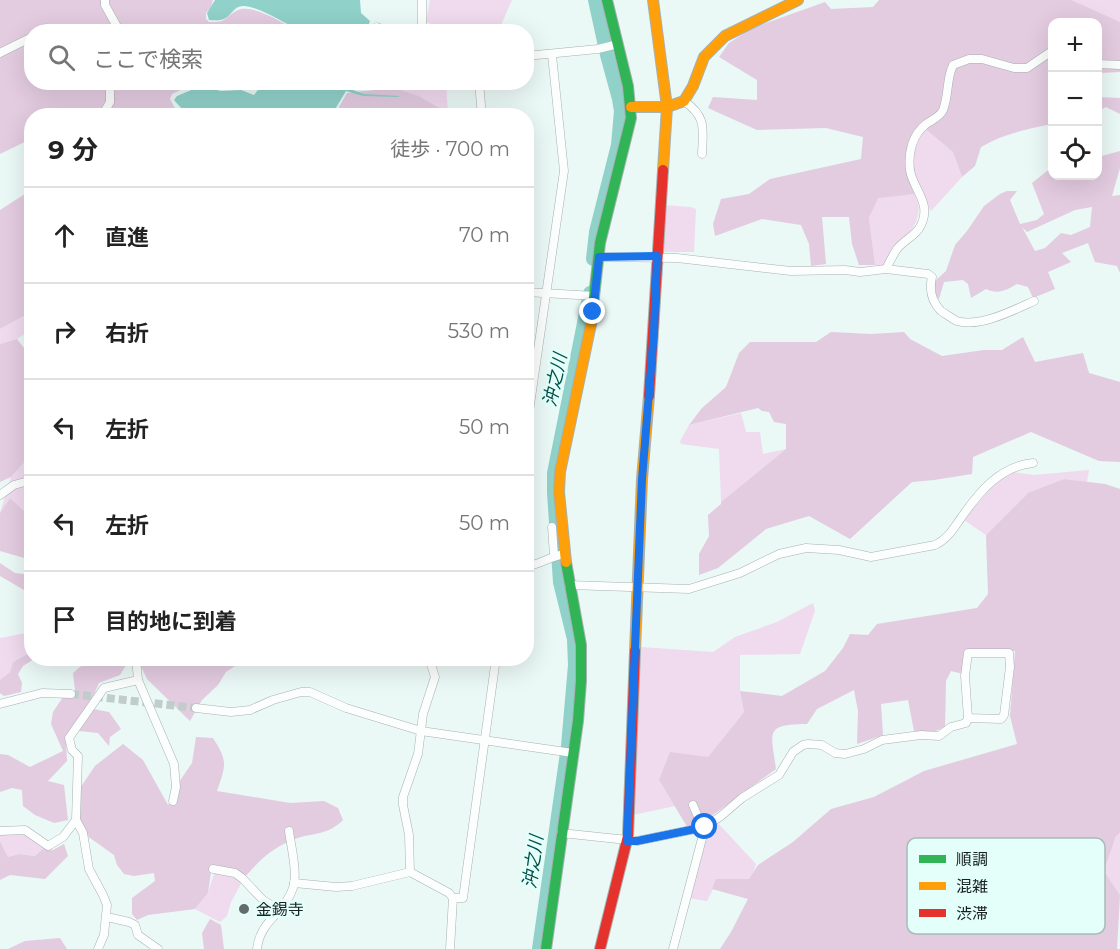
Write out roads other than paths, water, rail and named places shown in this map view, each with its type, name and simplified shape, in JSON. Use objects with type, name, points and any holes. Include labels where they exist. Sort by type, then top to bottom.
[{"type":"street","points":[[105,0],[105,5],[116,24]]},
{"type":"street","points":[[422,0],[422,24]]},
{"type":"street","points":[[560,555],[560,472],[595,296],[609,202],[631,118],[631,107],[607,0]]},
{"type":"street","points":[[600,949],[627,841],[642,479],[654,331],[667,107],[653,0]]},
{"type":"street","points":[[631,107],[667,107],[684,101],[693,86],[704,57],[725,36],[798,0]]},
{"type":"street","points":[[0,52],[24,41]]},
{"type":"street","points":[[534,56],[618,44]]},
{"type":"street","points":[[886,269],[898,248],[921,226],[924,200],[910,171],[910,150],[915,134],[942,114],[948,98],[949,74],[953,65],[969,59],[982,59],[1014,68],[1027,68],[1048,54]]},
{"type":"street","points":[[534,377],[564,171],[552,55]]},
{"type":"street","points":[[1102,64],[1120,64]]},
{"type":"street","points":[[107,108],[110,102],[110,90]]},
{"type":"street","points":[[480,90],[481,108]]},
{"type":"street","points":[[684,101],[695,108],[703,123],[702,154]]},
{"type":"street","points":[[599,257],[657,256],[791,272],[844,270],[860,272],[886,269],[928,274],[932,277],[932,299],[944,313],[958,321],[993,318],[1034,301]]},
{"type":"street","points":[[534,293],[595,296]]},
{"type":"street","points":[[569,585],[689,589],[740,573],[778,554],[806,548],[839,550],[871,557],[935,544],[944,540],[975,498],[987,486],[1011,467],[1033,463]]},
{"type":"street","points":[[0,495],[14,485],[24,482]]},
{"type":"street","points":[[546,949],[579,711],[581,661],[578,627],[569,585],[552,527]]},
{"type":"street","points":[[534,565],[560,555]]},
{"type":"street","points":[[561,832],[637,841],[703,827],[779,775],[793,752],[803,745],[822,745],[835,753],[845,754],[864,749],[882,740],[912,736],[939,736],[951,727],[966,723],[968,718],[965,676],[968,653],[1009,653],[1010,667],[1004,716],[1002,719],[968,718]]},
{"type":"street","points":[[136,666],[138,680],[174,764],[176,788],[173,801]]},
{"type":"street","points":[[410,872],[409,835],[403,805],[418,754],[423,714],[435,677],[432,666]]},
{"type":"street","points":[[453,898],[463,897],[495,666]]},
{"type":"street","points":[[98,949],[104,935],[107,905],[89,869],[84,833],[76,820],[78,756],[72,750],[69,738],[104,688],[138,680]]},
{"type":"street","points":[[196,708],[231,712],[250,710],[273,700],[310,692],[346,708],[421,731],[573,753]]},
{"type":"street","points":[[0,704],[42,693],[71,694]]},
{"type":"street","points":[[673,949],[704,831],[693,805]]},
{"type":"street","points":[[0,831],[25,830],[48,846],[63,837],[76,820]]},
{"type":"street","points":[[257,949],[263,927],[288,899],[294,883],[289,831]]},
{"type":"street","points":[[213,869],[235,873],[263,900],[278,909]]},
{"type":"street","points":[[294,883],[336,887],[352,886],[410,872],[449,893],[453,898],[450,949]]},
{"type":"street","points":[[107,916],[135,925],[138,934],[158,949]]},
{"type":"water","points":[[215,0],[360,0],[361,13],[370,21],[369,24],[287,24],[259,10],[243,6],[224,19],[209,20],[207,13]]},
{"type":"water","points":[[191,90],[241,90],[254,95],[258,90],[353,90],[364,94],[401,96],[363,96],[346,91],[336,108],[181,108],[174,100],[177,96]]},
{"type":"waterway","name":"沖之川","points":[[593,259],[596,232],[618,145],[621,111],[595,0]]},
{"type":"waterway","name":"沖之川","points":[[539,949],[568,746],[575,665],[574,639],[560,582],[554,473],[590,293]]},
{"type":"tunnel","points":[[71,694],[196,708]]},
{"type":"place","name":"金錫寺","points":[[244,909]]}]
